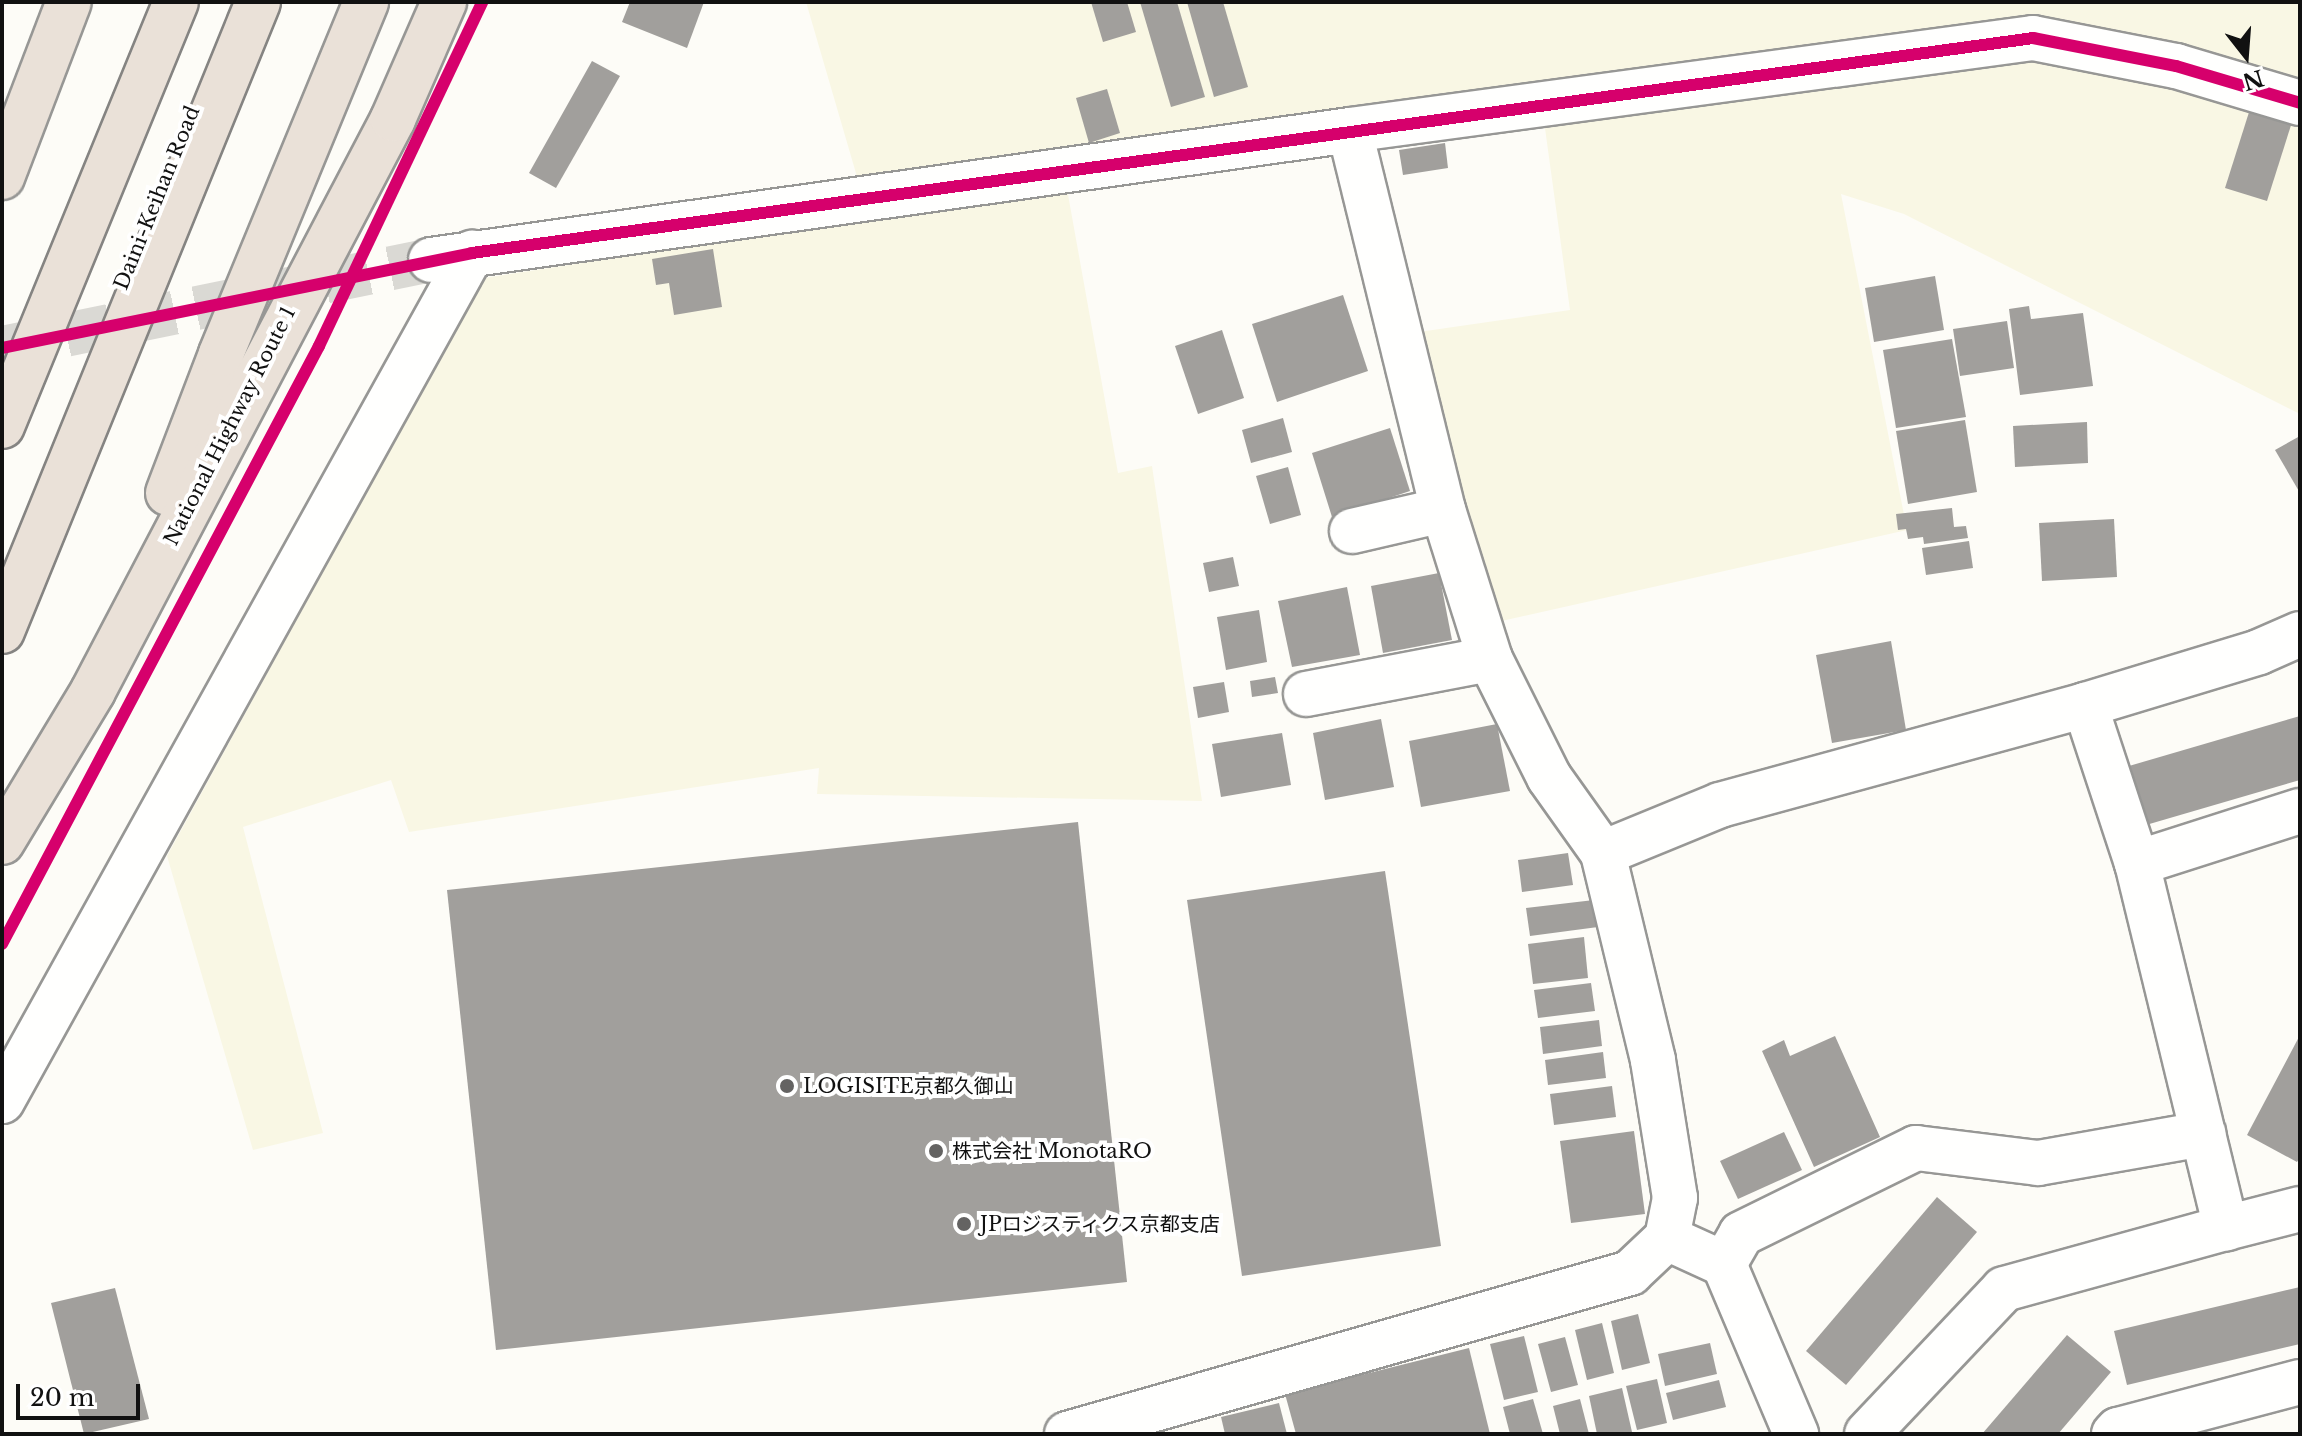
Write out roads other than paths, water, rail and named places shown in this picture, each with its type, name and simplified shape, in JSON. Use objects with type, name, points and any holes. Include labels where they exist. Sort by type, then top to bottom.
[{"type":"highway","points":[[2,177],[69,2]]},
{"type":"highway","points":[[2,426],[176,2]]},
{"type":"highway","name":"Daini-Keihan Road","points":[[2,631],[258,2]]},
{"type":"highway","points":[[93,691],[221,354],[366,2]]},
{"type":"highway","name":"National Highway Route 1","points":[[2,842],[93,691],[393,119],[444,2]]},
{"type":"street","points":[[2,1101],[452,256],[2033,38],[2176,66],[2300,103]]},
{"type":"street","points":[[1067,1434],[1630,1273],[1667,1238],[1675,1198],[1653,1060],[1603,853],[1549,777],[1490,659],[1443,510],[1350,130]]},
{"type":"street","points":[[1352,531],[1443,510]]},
{"type":"street","points":[[1603,853],[1720,805],[2085,705],[2259,652],[2300,634]]},
{"type":"street","points":[[1306,694],[1490,659]]},
{"type":"street","points":[[2085,705],[2137,863],[2226,1228]]},
{"type":"street","points":[[2137,863],[2300,811]]},
{"type":"street","points":[[1724,1264],[1741,1234],[1916,1148],[2038,1163],[2203,1134]]},
{"type":"street","points":[[1867,1434],[2004,1289],[2300,1209]]},
{"type":"street","points":[[1667,1238],[1724,1264],[1796,1434]]},
{"type":"street","points":[[2114,1434],[2118,1430],[2300,1382]]},
{"type":"tunnel","points":[[2,348],[431,260]]},
{"type":"place","name":"LOGISITE京都久御山","points":[[787,1086]]},
{"type":"place","name":"株式会社 MonotaRO","points":[[936,1151]]},
{"type":"place","name":"JPロジスティクス京都支店","points":[[964,1224]]}]
